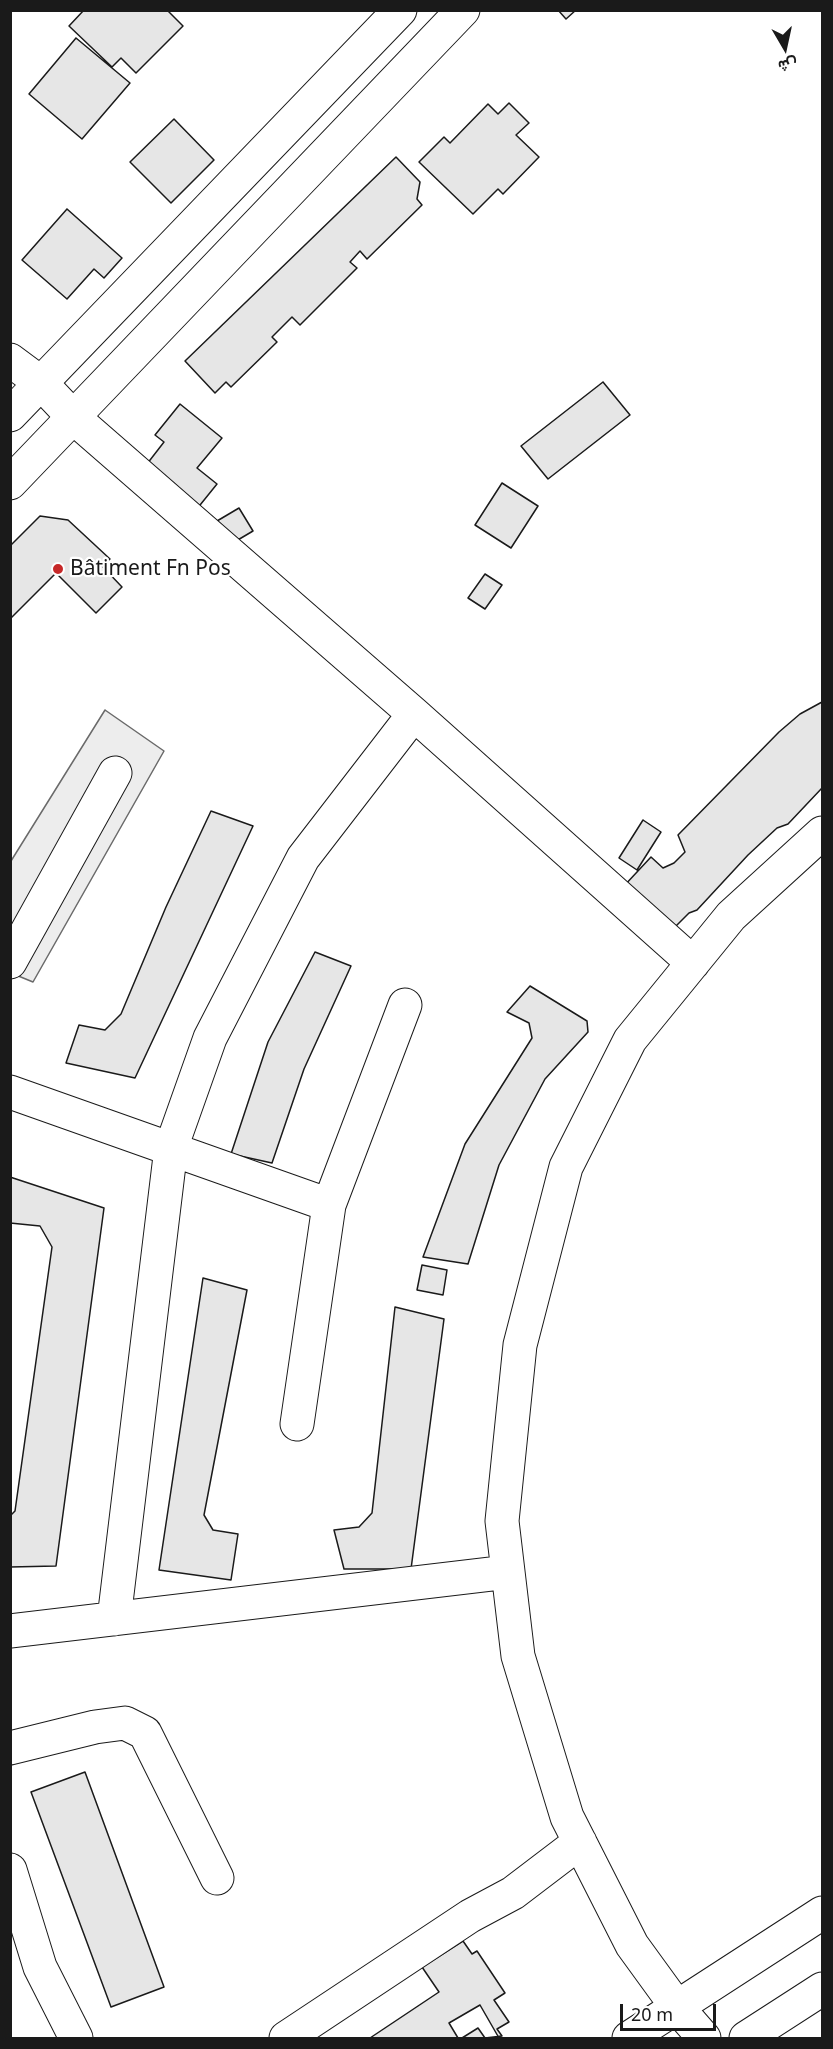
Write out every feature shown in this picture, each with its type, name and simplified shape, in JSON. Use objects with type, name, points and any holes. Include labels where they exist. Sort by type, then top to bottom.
[{"type":"street","points":[[10,415],[400,10]]},
{"type":"street","points":[[10,483],[463,10]]},
{"type":"street","points":[[10,360],[41,383],[74,418],[414,714],[693,963]]},
{"type":"street","points":[[114,1618],[171,1148],[210,1038],[303,858],[414,714]]},
{"type":"street","points":[[10,962],[115,773]]},
{"type":"street","points":[[704,2038],[677,2007],[632,1945],[567,1817],[518,1656],[502,1521],[520,1345],[566,1167],[630,1040],[731,916],[822,833]]},
{"type":"street","points":[[297,1424],[329,1205],[405,1005]]},
{"type":"street","points":[[10,1092],[329,1205]]},
{"type":"street","points":[[10,1631],[508,1572]]},
{"type":"street","points":[[10,1748],[95,1727],[125,1723],[145,1733],[217,1878]]},
{"type":"street","points":[[286,2038],[470,1917],[513,1893],[580,1842]]},
{"type":"street","points":[[10,1870],[40,1967],[76,2038]]},
{"type":"street","points":[[629,2038],[822,1913]]},
{"type":"street","points":[[746,2038],[822,1989]]},
{"type":"shaded area","points":[[105,710],[164,751],[33,982],[11,973],[11,861]]},
{"type":"building","points":[[84,10],[167,10],[183,26],[136,73],[121,58],[112,67],[69,26]]},
{"type":"building","points":[[558,10],[576,10],[566,19]]},
{"type":"building","points":[[76,38],[130,83],[82,139],[29,94]]},
{"type":"building","points":[[509,103],[529,123],[516,135],[539,157],[503,194],[498,189],[473,214],[419,162],[444,137],[450,143],[488,104],[498,114]]},
{"type":"building","points":[[174,119],[214,160],[171,203],[130,162]]},
{"type":"building","points":[[396,157],[420,182],[417,199],[422,205],[367,259],[360,251],[350,262],[357,268],[300,325],[292,317],[272,337],[277,342],[231,387],[226,382],[215,393],[185,361]]},
{"type":"building","points":[[67,209],[122,258],[104,278],[94,269],[67,299],[22,260]]},
{"type":"building","points":[[603,382],[630,415],[548,479],[521,446]]},
{"type":"building","points":[[180,404],[222,438],[197,468],[217,484],[192,515],[140,473],[164,442],[155,435]]},
{"type":"building","points":[[502,483],[538,506],[511,548],[475,525]]},
{"type":"building","points":[[239,508],[253,531],[231,544],[217,521]]},
{"type":"building","name":"Bâtiment Fn Pos","points":[[40,516],[68,520],[110,559],[102,566],[122,587],[96,613],[56,573],[10,619],[10,546]]},
{"type":"building","points":[[485,574],[502,585],[485,609],[468,598]]},
{"type":"building","points":[[822,702],[822,788],[788,824],[777,828],[748,855],[697,910],[689,913],[670,932],[623,887],[651,857],[663,868],[674,863],[685,852],[678,835],[779,732],[800,714]]},
{"type":"building","points":[[211,811],[253,826],[135,1078],[66,1063],[79,1025],[105,1030],[121,1014],[166,907]]},
{"type":"building","points":[[643,820],[661,832],[637,870],[619,858]]},
{"type":"building","points":[[315,952],[351,966],[304,1069],[272,1163],[231,1154],[268,1042]]},
{"type":"building","points":[[530,986],[587,1021],[588,1032],[545,1079],[499,1165],[468,1264],[423,1257],[465,1144],[532,1038],[529,1023],[507,1012]]},
{"type":"building","points":[[10,1177],[104,1208],[56,1566],[10,1567],[10,1516],[15,1511],[52,1247],[40,1226],[10,1223]]},
{"type":"building","points":[[422,1265],[447,1270],[443,1295],[417,1290]]},
{"type":"building","points":[[203,1278],[247,1290],[204,1515],[213,1530],[238,1534],[231,1580],[159,1570]]},
{"type":"building","points":[[395,1307],[444,1319],[411,1569],[344,1569],[334,1530],[359,1527],[372,1513]]},
{"type":"building","points":[[85,1772],[164,1987],[111,2007],[31,1792]]},
{"type":"building","points":[[463,1941],[472,1954],[477,1951],[505,1993],[494,2000],[509,2022],[497,2029],[502,2036],[485,2038],[478,2028],[462,2038],[370,2038],[439,1992],[422,1967]]},
{"type":"building","points":[[480,2005],[499,2038],[458,2038],[449,2023]]},
{"type":"place","name":"Bâtiment Fn Pos","points":[[58,569]]}]
